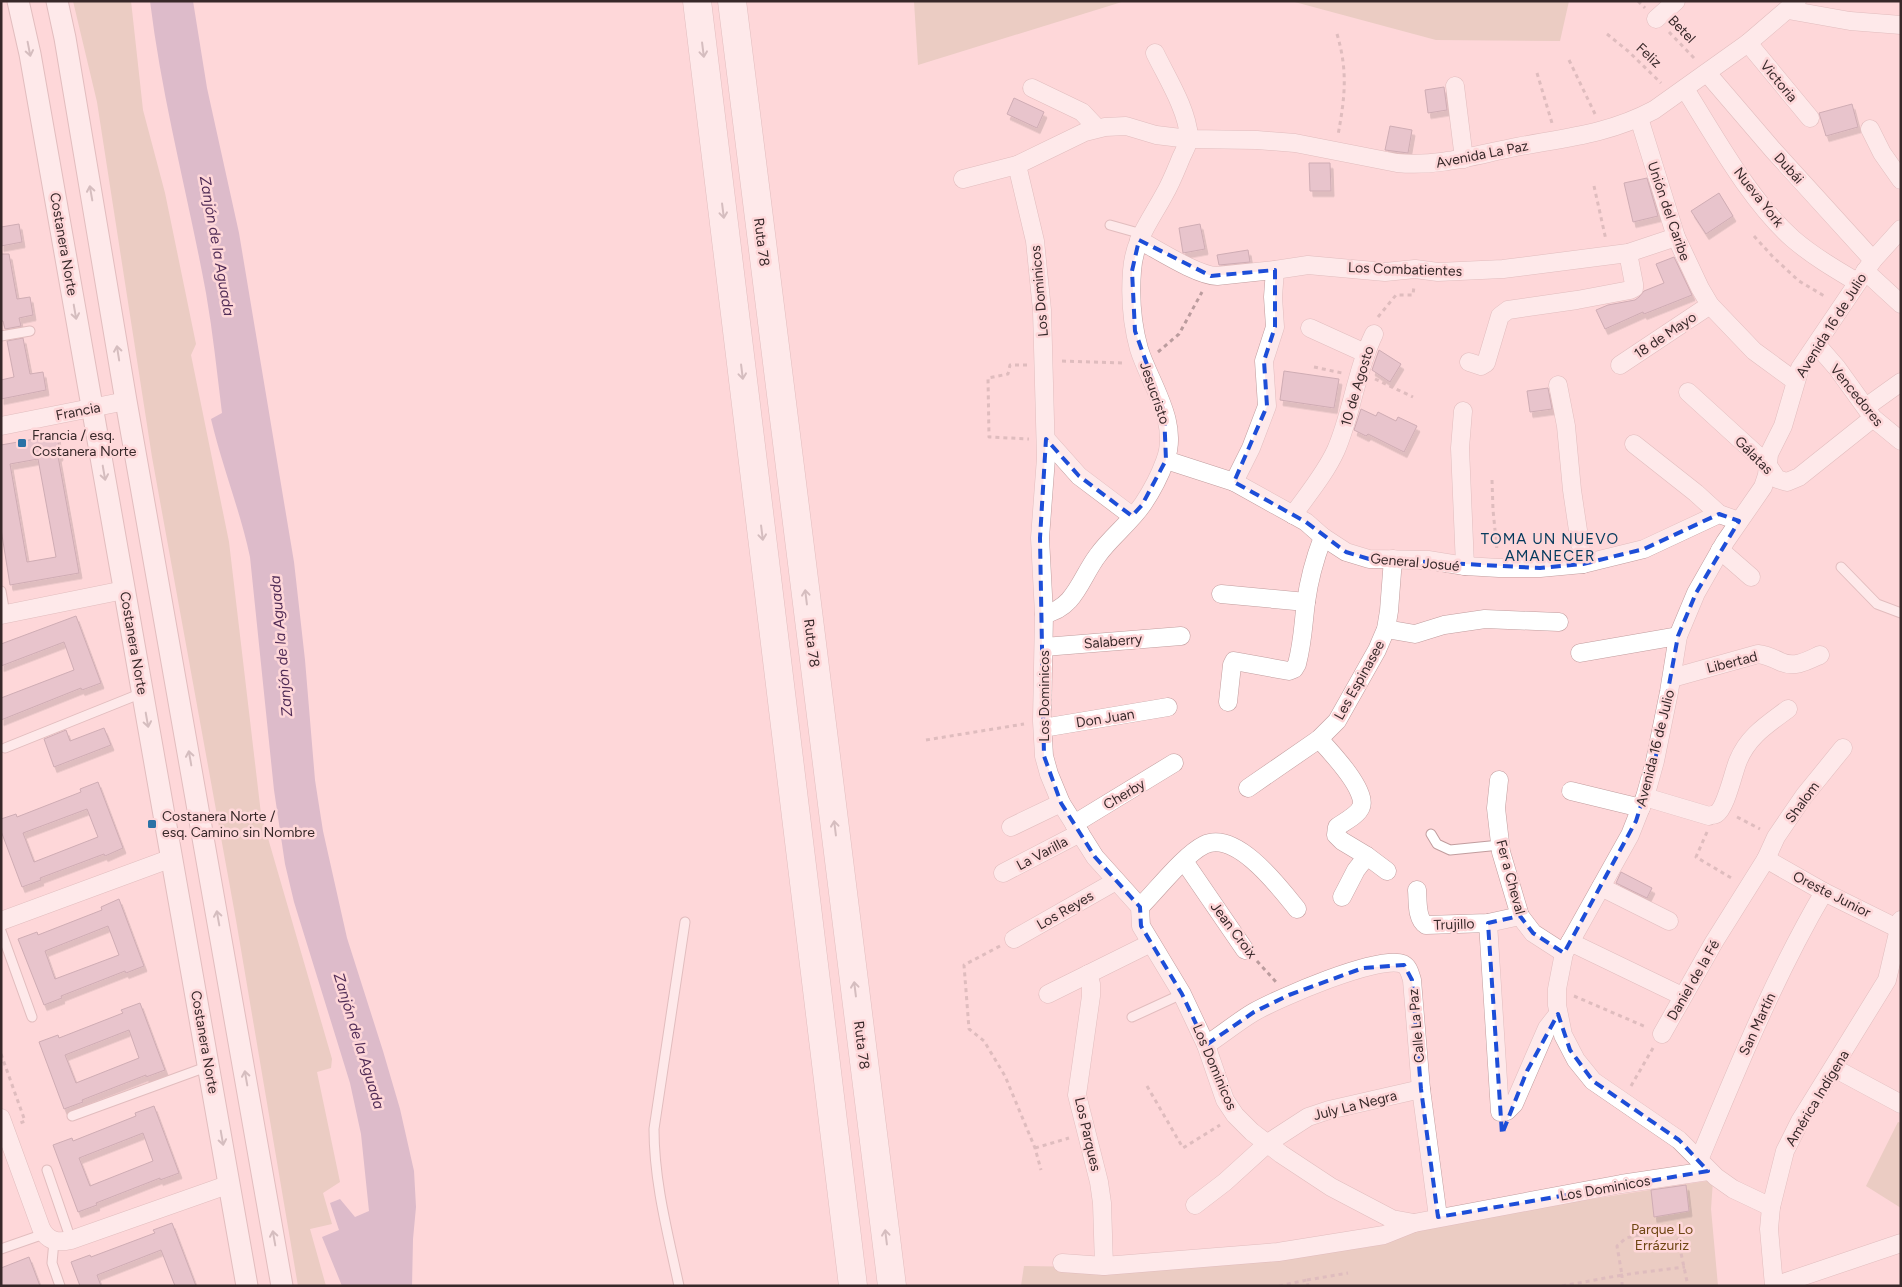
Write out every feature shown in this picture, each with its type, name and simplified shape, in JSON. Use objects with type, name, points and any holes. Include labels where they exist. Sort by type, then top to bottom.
[{"type":"highway","points":[[697,1],[853,1286]]},
{"type":"highway","name":"Ruta 78","points":[[732,1],[892,1286]]},
{"type":"street","name":"Costanera Norte","points":[[18,1],[30,54],[247,1286]]},
{"type":"street","points":[[57,1],[282,1286]]},
{"type":"street","points":[[1656,19],[1676,1]]},
{"type":"street","points":[[1792,6],[1850,21],[1901,25]]},
{"type":"street","name":"Avenida La Paz","points":[[963,179],[1017,165],[1097,128],[1126,126],[1156,134],[1189,139],[1257,140],[1295,143],[1414,165],[1464,159],[1602,131],[1639,118],[1678,94],[1748,43],[1792,6]]},
{"type":"street","name":"Victoria","points":[[1748,43],[1810,118]]},
{"type":"street","points":[[1155,53],[1185,116],[1189,139]]},
{"type":"street","name":"Dubái","points":[[1707,73],[1773,150],[1865,271]]},
{"type":"street","points":[[1455,86],[1464,159]]},
{"type":"street","points":[[1032,88],[1082,112],[1097,128]]},
{"type":"street","name":"Nueva York","points":[[1678,94],[1736,168],[1772,218],[1792,238],[1815,256],[1865,271]]},
{"type":"street","name":"Unión del Caribe","points":[[1639,118],[1676,237],[1692,273],[1710,305],[1754,351],[1795,381]]},
{"type":"street","points":[[1870,129],[1882,153],[1901,180]]},
{"type":"street","name":"Jesucristo","points":[[1044,614],[1055,612],[1069,601],[1092,562],[1142,505],[1166,460],[1168,428],[1164,412],[1144,363],[1134,331],[1132,302],[1134,256],[1140,237],[1167,189],[1189,139]]},
{"type":"street","name":"Los Dominicos","points":[[1017,165],[1037,251],[1041,282],[1046,440],[1040,538],[1044,614],[1042,725],[1044,756],[1049,774],[1061,803],[1095,857],[1140,907],[1141,926],[1182,994],[1206,1045],[1225,1100],[1235,1116],[1252,1132],[1303,1170],[1356,1201],[1392,1218],[1414,1223]]},
{"type":"street","name":"Avenida 16 de Julio","points":[[1771,1207],[1734,1189],[1704,1165],[1669,1132],[1603,1089],[1584,1071],[1570,1050],[1563,1035],[1558,1014],[1557,989],[1567,947],[1630,836],[1643,803],[1655,761],[1672,678],[1678,636],[1696,593],[1720,550],[1763,487],[1767,475],[1769,454],[1784,426],[1800,368],[1865,271],[1901,229]]},
{"type":"street","points":[[1140,237],[1211,276]]},
{"type":"street","name":"Los Combatientes","points":[[1211,276],[1308,265],[1384,272],[1415,268],[1438,272],[1494,270],[1628,253],[1676,237]]},
{"type":"street","points":[[1469,362],[1481,366],[1486,363],[1500,316],[1508,310],[1577,300],[1634,288],[1628,253]]},
{"type":"street","points":[[1234,482],[1251,448],[1267,406],[1264,361],[1275,327],[1273,297],[1275,270]]},
{"type":"street","points":[[1865,271],[1901,304]]},
{"type":"street","name":"18 de Mayo","points":[[1620,365],[1710,305]]},
{"type":"street","points":[[1310,328],[1365,353]]},
{"type":"street","name":"10 de Agosto","points":[[1294,515],[1336,450],[1348,414],[1358,374],[1374,334]]},
{"type":"street","name":"Vencedores","points":[[1817,345],[1837,368],[1869,412],[1901,441]]},
{"type":"street","name":"Gálatas","points":[[1688,392],[1767,464],[1777,479],[1787,482],[1799,477],[1901,382]]},
{"type":"street","points":[[1558,386],[1566,426],[1572,490],[1583,564]]},
{"type":"street","name":"Francia","points":[[1,426],[126,401]]},
{"type":"street","points":[[1463,411],[1460,448],[1465,566]]},
{"type":"street","points":[[1046,440],[1079,476],[1132,516]]},
{"type":"street","points":[[1634,444],[1696,493],[1719,514],[1739,521]]},
{"type":"street","name":"General Josué","points":[[1166,460],[1234,482],[1306,522],[1323,537],[1346,552],[1369,559],[1428,560],[1465,566],[1500,568],[1540,568],[1583,564],[1644,550],[1719,514]]},
{"type":"street","points":[[1228,702],[1234,661],[1284,670],[1294,669],[1297,664],[1304,632],[1306,602],[1315,558],[1323,537]]},
{"type":"street","points":[[1720,550],[1750,577]]},
{"type":"street","name":"Les Espinasee","points":[[1248,788],[1319,739],[1337,721],[1377,650],[1386,629],[1393,559]]},
{"type":"street","points":[[3,615],[124,590]]},
{"type":"street","points":[[1221,594],[1306,602]]},
{"type":"street","points":[[1386,629],[1415,634],[1444,625],[1485,619],[1559,622]]},
{"type":"street","name":"Salaberry","points":[[1044,647],[1181,636]]},
{"type":"street","points":[[1580,653],[1678,636]]},
{"type":"street","name":"Libertad","points":[[1672,678],[1758,654],[1789,664],[1802,663],[1820,655]]},
{"type":"street","name":"Don Juan","points":[[1042,725],[1168,707]]},
{"type":"street","points":[[1570,791],[1715,812],[1741,753],[1748,742],[1756,733],[1788,709]]},
{"type":"street","points":[[1319,739],[1351,775],[1362,802],[1358,811],[1337,828],[1336,836],[1367,856],[1387,872]]},
{"type":"street","name":"Shalom","points":[[1766,859],[1776,837],[1804,796],[1843,748]]},
{"type":"street","name":"Cherby","points":[[1077,829],[1174,763]]},
{"type":"street","name":"Fer a Cheval","points":[[1498,780],[1496,808],[1500,845],[1520,916],[1533,933],[1682,996]]},
{"type":"street","points":[[1011,826],[1061,803]]},
{"type":"street","name":"La Varilla","points":[[1003,873],[1077,829]]},
{"type":"street","points":[[1140,907],[1184,861],[1203,846],[1212,842],[1220,842],[1250,856],[1269,874],[1297,909]]},
{"type":"street","points":[[1342,897],[1356,870],[1367,856]]},
{"type":"street","points":[[1,921],[172,858]]},
{"type":"street","name":"Daniel de la Fé","points":[[1662,1034],[1682,996],[1747,887],[1766,859]]},
{"type":"street","name":"Oreste Junior","points":[[1766,859],[1824,892],[1900,924]]},
{"type":"street","name":"Jean Croix","points":[[1184,861],[1244,950]]},
{"type":"street","name":"Los Reyes","points":[[1014,939],[1116,881]]},
{"type":"street","points":[[1601,887],[1669,921]]},
{"type":"street","name":"Trujillo","points":[[1417,890],[1420,917],[1422,923],[1426,925],[1488,922],[1520,916]]},
{"type":"street","name":"San Martín","points":[[1704,1165],[1736,1070],[1788,958],[1824,892]]},
{"type":"street","points":[[1488,922],[1500,1112],[1507,1112],[1514,1104],[1547,1028],[1558,1014]]},
{"type":"street","name":"América Indígena","points":[[1774,1286],[1769,1229],[1771,1207],[1785,1151],[1800,1121],[1887,980],[1900,924]]},
{"type":"street","points":[[1048,994],[1150,943]]},
{"type":"street","name":"Calle La Paz","points":[[1206,1045],[1254,1012],[1289,995],[1363,968],[1393,963],[1404,965],[1410,972],[1412,980],[1421,1089],[1438,1217]]},
{"type":"street","name":"Los Parques","points":[[1088,974],[1091,984],[1091,996],[1077,1095],[1094,1161],[1102,1203],[1104,1266]]},
{"type":"street","points":[[1834,1068],[1901,1104]]},
{"type":"street","name":"July La Negra","points":[[1195,1205],[1226,1182],[1268,1143],[1313,1115],[1421,1089]]},
{"type":"street","points":[[2,1125],[56,1238],[230,1184]]},
{"type":"street","name":"Los Dominicos","points":[[1062,1264],[1104,1266],[1278,1252],[1384,1235],[1414,1223],[1438,1217],[1621,1184],[1704,1165]]},
{"type":"street","points":[[1774,1286],[1901,1243]]},
{"type":"lane","points":[[1110,225],[1140,237]]},
{"type":"lane","points":[[1,336],[30,331]]},
{"type":"lane","points":[[1842,566],[1876,604],[1901,613]]},
{"type":"lane","points":[[1,591],[3,615]]},
{"type":"lane","points":[[5,748],[143,693]]},
{"type":"lane","points":[[1431,834],[1437,844],[1450,850],[1500,845]]},
{"type":"lane","points":[[679,1286],[657,1179],[654,1129],[685,922]]},
{"type":"lane","points":[[1,931],[32,1018]]},
{"type":"lane","points":[[1132,1017],[1182,994]]},
{"type":"lane","points":[[72,1116],[209,1066]]},
{"type":"lane","points":[[47,1170],[56,1238],[52,1263],[60,1286]]},
{"type":"lane","points":[[1,1249],[56,1238]]},
{"type":"path","name":"Betel","points":[[1638,1],[1707,73]]},
{"type":"path","points":[[1336,150],[1345,86],[1344,64],[1337,34]]},
{"type":"path","name":"Feliz","points":[[1607,34],[1659,80],[1678,94]]},
{"type":"path","points":[[1569,60],[1602,131]]},
{"type":"path","points":[[1537,73],[1558,140]]},
{"type":"path","points":[[1594,186],[1610,255]]},
{"type":"path","points":[[1754,236],[1773,257],[1800,281],[1842,306]]},
{"type":"path","name":"10 de Agosto","points":[[1374,334],[1376,320],[1394,297],[1413,294],[1415,268]]},
{"type":"path","points":[[1046,440],[989,437],[988,378],[1008,374],[1010,365],[1045,362],[1144,363],[1178,334],[1211,276]]},
{"type":"path","points":[[1314,367],[1358,374],[1412,397]]},
{"type":"path","points":[[1492,480],[1495,539],[1500,568]]},
{"type":"path","points":[[926,740],[1042,725]]},
{"type":"path","points":[[1747,887],[1696,857],[1715,812],[1776,837]]},
{"type":"path","points":[[1014,939],[964,965],[969,1029],[984,1041],[1005,1076],[1035,1148],[1041,1170]]},
{"type":"path","name":"Jean Croix","points":[[1244,950],[1289,995]]},
{"type":"path","points":[[1557,989],[1617,1013],[1662,1034]]},
{"type":"path","name":"Daniel de la Fé","points":[[1622,1101],[1662,1034]]},
{"type":"path","points":[[1,1054],[26,1121],[2,1125]]},
{"type":"path","points":[[1147,1086],[1182,1148],[1235,1116]]},
{"type":"path","points":[[1035,1148],[1087,1133]]},
{"type":"path","points":[[1622,1286],[1617,1246],[1626,1238],[1668,1228],[1678,1239],[1688,1286]]},
{"type":"path","points":[[1562,1286],[1622,1275],[1685,1268]]},
{"type":"path","points":[[1279,1286],[1348,1273]]},
{"type":"path","points":[[1307,1280],[1308,1286]]},
{"type":"highlighted area","points":[[1139,240],[1211,276],[1275,270],[1275,327],[1264,361],[1267,406],[1234,482],[1306,522],[1346,552],[1369,559],[1540,568],[1583,564],[1644,549],[1719,514],[1739,521],[1696,593],[1678,636],[1655,761],[1636,821],[1564,953],[1533,933],[1520,916],[1488,923],[1502,1134],[1527,1071],[1558,1014],[1570,1050],[1593,1081],[1679,1140],[1708,1171],[1438,1217],[1421,1089],[1412,980],[1404,965],[1363,968],[1289,995],[1254,1012],[1206,1045],[1182,994],[1141,926],[1140,907],[1095,857],[1061,803],[1044,756],[1040,538],[1046,439],[1079,476],[1132,516],[1142,505],[1166,460],[1164,412],[1135,331],[1132,271]]},
{"type":"green space","points":[[73,1],[131,1],[143,110],[165,193],[196,344],[191,355],[229,542],[261,814],[332,1059],[331,1068],[317,1072],[340,1182],[323,1193],[332,1224],[310,1229],[326,1286],[298,1286],[236,920],[152,457],[97,102]]},
{"type":"green space","points":[[914,1],[1125,1],[918,65]]},
{"type":"green space","points":[[1291,1],[1569,1],[1560,41],[1436,40]]},
{"type":"green space","points":[[1898,1122],[1901,1123],[1901,1208],[1866,1186]]},
{"type":"green space","name":"Parque Lo Errázuriz","points":[[1713,1180],[1711,1209],[1718,1286],[1021,1286],[1024,1266],[1152,1268]]},
{"type":"water","name":"Zanjón de la Aguada","points":[[150,1],[193,1],[207,88],[239,233],[294,562],[305,660],[315,780],[323,831],[347,938],[400,1109],[414,1171],[416,1207],[412,1286],[342,1286],[322,1237],[339,1230],[330,1203],[340,1199],[355,1217],[369,1211],[361,1134],[350,1083],[294,902],[285,864],[274,790],[250,557],[211,419],[222,413],[211,323],[161,75]]},
{"type":"building","points":[[1444,87],[1447,110],[1428,113],[1425,90]]},
{"type":"building","points":[[1014,98],[1044,112],[1037,128],[1007,114]]},
{"type":"building","points":[[1852,104],[1858,127],[1826,136],[1819,113]]},
{"type":"building","points":[[1390,126],[1412,130],[1408,153],[1385,150]]},
{"type":"building","points":[[1309,163],[1330,163],[1331,191],[1310,191]]},
{"type":"building","points":[[1647,178],[1658,216],[1633,222],[1624,183]]},
{"type":"building","points":[[1719,193],[1733,216],[1706,234],[1691,211]]},
{"type":"building","points":[[19,224],[22,242],[1,246],[1,227]]},
{"type":"building","points":[[1200,224],[1205,249],[1183,253],[1179,228]]},
{"type":"building","points":[[1248,250],[1250,262],[1219,265],[1217,255]]},
{"type":"building","points":[[1,254],[9,254],[17,299],[30,297],[33,315],[19,318],[21,326],[5,329],[3,321],[1,321]]},
{"type":"building","points":[[1674,257],[1692,295],[1644,314],[1643,312],[1605,329],[1596,310],[1608,305],[1635,300],[1644,291],[1664,283],[1656,264]]},
{"type":"building","points":[[23,338],[30,374],[43,372],[46,390],[1,399],[1,380],[14,377],[7,341]]},
{"type":"building","points":[[1379,350],[1401,364],[1390,382],[1372,370]]},
{"type":"building","points":[[1284,371],[1339,379],[1334,408],[1280,400]]},
{"type":"building","points":[[1548,388],[1552,409],[1530,412],[1527,391]]},
{"type":"building","points":[[1361,409],[1376,416],[1378,412],[1396,421],[1398,417],[1417,426],[1404,452],[1368,434],[1366,436],[1354,430]]},
{"type":"building","points":[[57,435],[60,455],[58,456],[79,573],[10,585],[1,529],[1,445]],"holes":[[[38,459],[56,557],[27,562],[10,464]]]},
{"type":"building","points":[[76,616],[101,683],[82,690],[81,688],[1,720],[1,698],[74,670],[64,642],[1,666],[1,644]]},
{"type":"building","points":[[104,728],[111,745],[54,767],[44,739],[66,730],[70,741]]},
{"type":"building","points":[[98,782],[123,848],[40,878],[41,880],[22,887],[1,831],[1,819],[16,814],[17,817],[81,792],[80,789]],"holes":[[[87,809],[98,837],[34,862],[23,833]]]},
{"type":"building","points":[[1621,872],[1652,888],[1647,898],[1616,883]]},
{"type":"building","points":[[119,899],[144,966],[126,973],[125,971],[61,996],[62,998],[44,1005],[18,939],[37,932],[38,935],[102,910],[101,907]],"holes":[[[108,926],[119,955],[55,979],[45,951]]]},
{"type":"building","points":[[140,1003],[165,1070],[146,1077],[146,1075],[64,1109],[39,1042],[58,1035],[59,1038],[123,1013],[121,1010]],"holes":[[[129,1030],[139,1058],[76,1083],[65,1055]]]},
{"type":"building","points":[[154,1106],[179,1173],[160,1180],[160,1178],[78,1212],[53,1145],[72,1138],[73,1141],[136,1116],[135,1113]],"holes":[[[143,1133],[153,1161],[90,1186],[79,1158]]]},
{"type":"building","points":[[1686,1185],[1689,1211],[1654,1217],[1651,1190]]},
{"type":"building","points":[[172,1223],[196,1286],[175,1286],[161,1250],[97,1275],[101,1286],[80,1286],[71,1262],[90,1255],[91,1257],[155,1233],[153,1230]]},
{"type":"building","points":[[29,1257],[40,1286],[1,1286],[1,1268]]},
{"type":"place","name":"Francia / esq. Costanera Norte","points":[[22,443]]},
{"type":"place","name":"Costanera Norte / esq. Camino sin Nombre","points":[[152,824]]},
{"type":"district","name":"TOMA UN NUEVO AMANECER","points":[[1550,548]]}]
